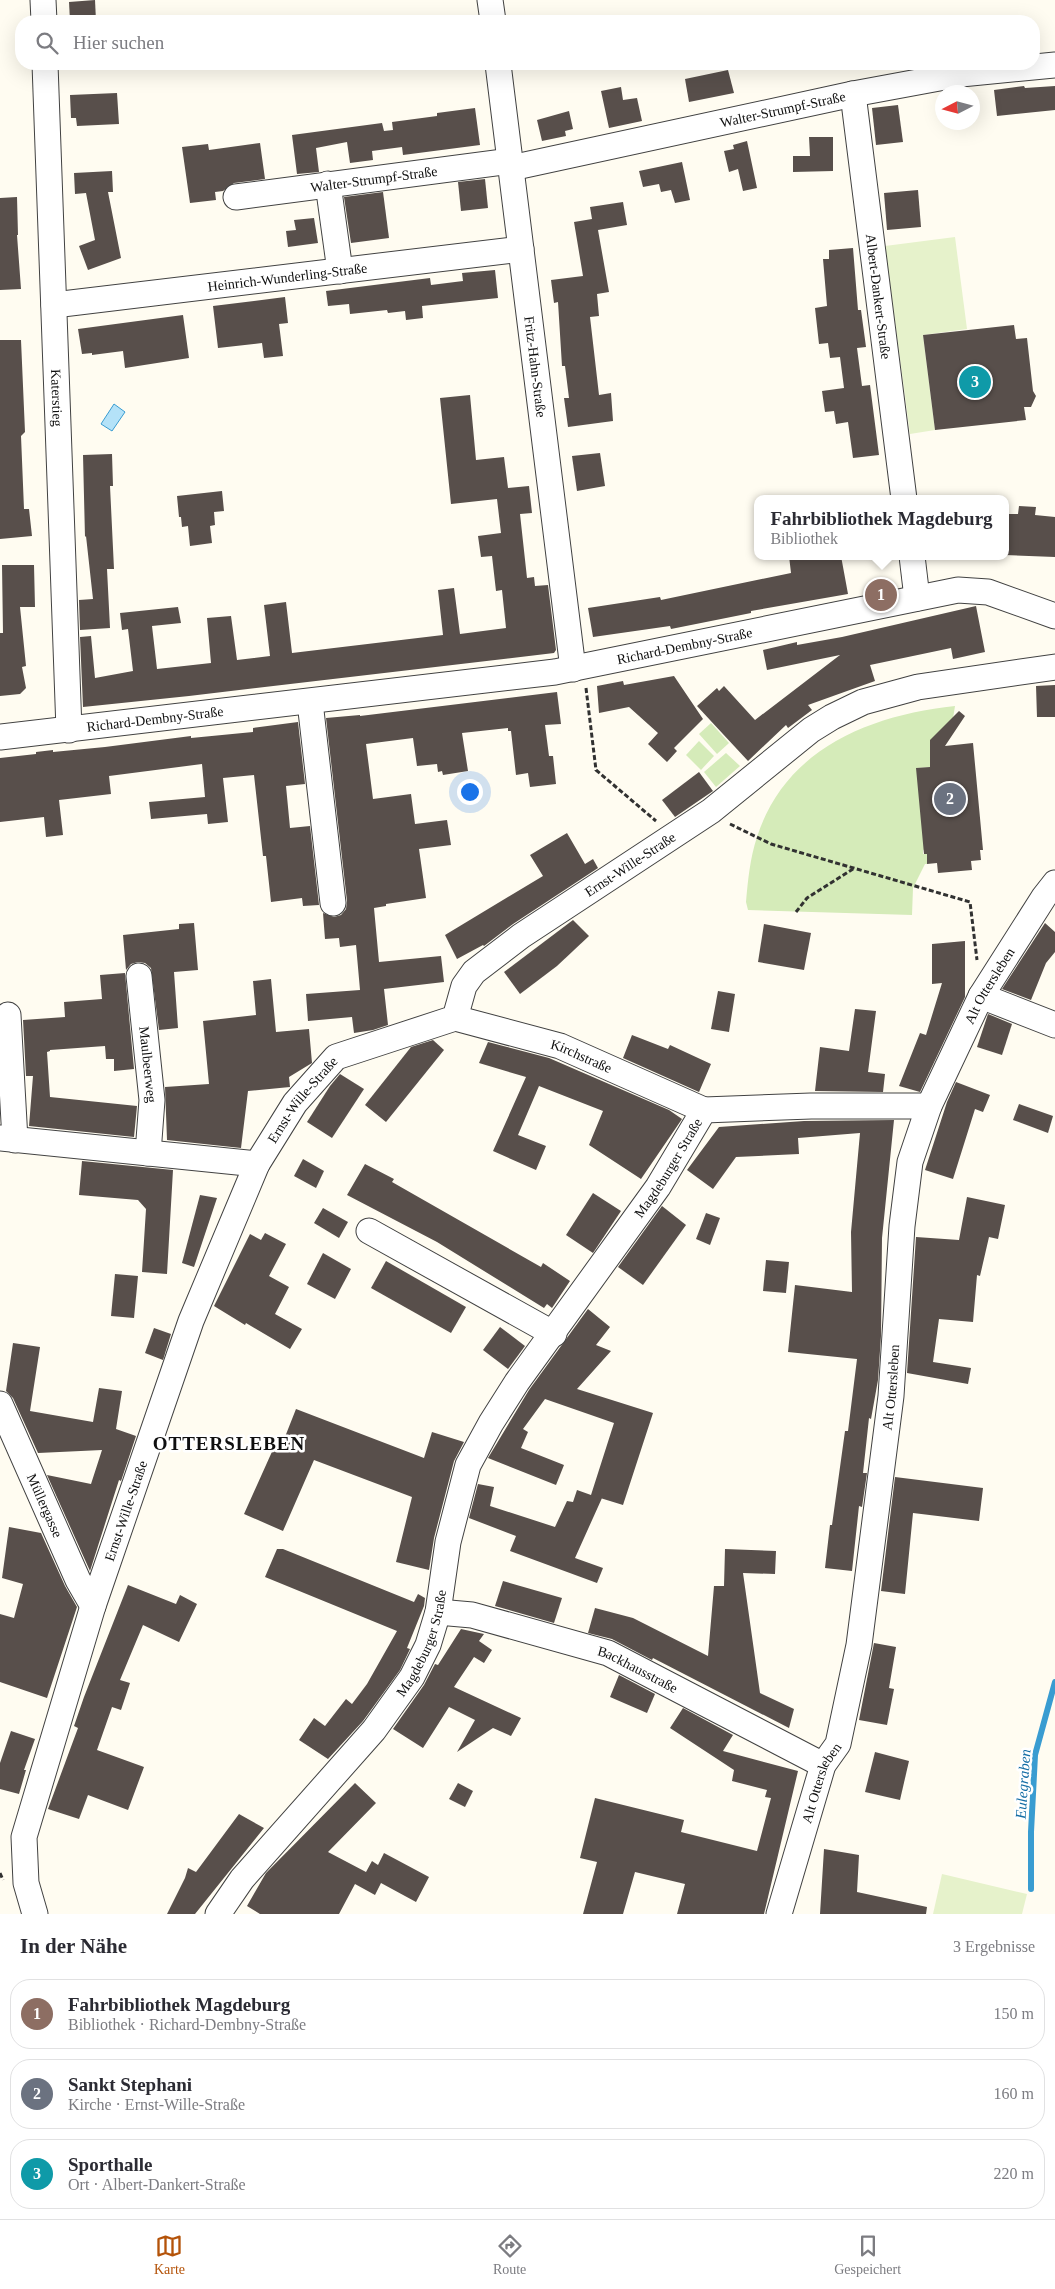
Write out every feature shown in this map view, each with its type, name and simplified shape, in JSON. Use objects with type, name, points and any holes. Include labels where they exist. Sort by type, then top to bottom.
[{"type":"street","points":[[43,0],[44,15]]},
{"type":"street","points":[[490,0],[492,15]]},
{"type":"street","name":"Walter-Strumpf-Straße","points":[[1040,66],[1055,64]]},
{"type":"street","name":"Katerstieg","points":[[45,70],[69,730]]},
{"type":"street","name":"Fritz-Hahn-Straße","points":[[499,70],[521,249],[579,668]]},
{"type":"street","name":"Walter-Strumpf-Straße","points":[[236,197],[328,184],[511,164],[854,94],[961,74],[999,70]]},
{"type":"street","name":"Albert-Dankert-Straße","points":[[854,94],[904,495]]},
{"type":"street","points":[[328,184],[340,271]]},
{"type":"street","name":"Heinrich-Wunderling-Straße","points":[[54,305],[521,249]]},
{"type":"street","points":[[912,560],[917,598]]},
{"type":"street","name":"Richard-Dembny-Straße","points":[[0,738],[579,668],[958,590],[981,591],[1007,598],[1055,616]]},
{"type":"street","name":"Ernst-Wille-Straße","points":[[36,1914],[26,1883],[24,1837],[93,1606],[192,1321],[257,1164],[295,1103],[336,1057],[455,1018],[464,986],[474,972],[521,936],[711,811],[811,730],[846,709],[881,696],[918,687],[1055,667]]},
{"type":"street","points":[[310,702],[333,904]]},
{"type":"street","name":"Alt Ottersleben","points":[[779,1914],[823,1764],[838,1744],[859,1645],[891,1396],[902,1226],[910,1162],[928,1106],[981,996],[1044,897],[1055,883]]},
{"type":"street","name":"Maulbeerweg","points":[[139,976],[152,1100],[148,1153]]},
{"type":"street","points":[[981,996],[1055,1025]]},
{"type":"street","points":[[8,1015],[8,1139],[257,1164]]},
{"type":"street","name":"Kirchstraße","points":[[455,1018],[560,1046],[704,1110]]},
{"type":"street","name":"Magdeburger Straße","points":[[218,1914],[242,1879],[374,1730],[412,1676],[428,1645],[438,1612],[448,1542],[468,1465],[491,1422],[517,1382],[554,1334],[658,1187],[704,1110],[928,1106]]},
{"type":"street","points":[[369,1230],[554,1334]]},
{"type":"street","name":"Müllergasse","points":[[0,1404],[78,1580],[93,1606]]},
{"type":"street","name":"Backhausstraße","points":[[438,1612],[472,1614],[608,1653],[823,1764]]},
{"type":"path","points":[[579,668],[596,770],[674,836]]},
{"type":"path","points":[[726,822],[770,844],[970,902],[981,996]]},
{"type":"path","points":[[796,912],[806,898],[854,868]]},
{"type":"green space","points":[[955,237],[967,329],[923,335],[935,430],[910,434],[885,246]]},
{"type":"green space","points":[[955,706],[951,731],[933,767],[917,768],[926,849],[923,850],[923,854],[927,854],[927,864],[925,864],[913,888],[912,915],[748,910],[746,902],[749,877],[757,837],[770,806],[788,781],[810,759],[835,742],[862,728],[892,718]]},
{"type":"green space","points":[[711,723],[729,743],[717,754],[699,734]]},
{"type":"green space","points":[[699,741],[714,756],[701,770],[686,755]]},
{"type":"green space","points":[[726,753],[740,766],[716,787],[704,772]]},
{"type":"green space","points":[[942,1874],[1027,1894],[1022,1914],[933,1914]]},
{"type":"water","points":[[114,404],[125,412],[112,431],[101,424]]},
{"type":"building","points":[[95,0],[96,15],[70,15],[69,2]]},
{"type":"building","points":[[728,70],[734,93],[689,102],[685,79]]},
{"type":"building","points":[[1024,86],[1025,88],[1055,86],[1055,110],[997,116],[994,90]]},
{"type":"building","points":[[621,87],[623,100],[637,98],[642,121],[609,128],[601,91]]},
{"type":"building","points":[[117,93],[119,124],[77,126],[76,118],[71,118],[70,95]]},
{"type":"building","points":[[898,105],[903,142],[876,145],[872,108]]},
{"type":"building","points":[[475,108],[480,145],[403,155],[402,147],[372,151],[373,160],[350,163],[347,142],[316,148],[319,172],[297,174],[292,135],[382,123],[384,131],[393,130],[392,122],[437,116],[437,113]]},
{"type":"building","points":[[569,111],[573,129],[565,131],[566,136],[542,141],[537,120]]},
{"type":"building","points":[[809,137],[833,137],[833,171],[793,172],[793,156],[810,156]]},
{"type":"building","points":[[747,141],[757,188],[743,191],[738,169],[729,172],[724,151],[734,149],[733,145]]},
{"type":"building","points":[[260,143],[265,179],[234,183],[223,191],[215,192],[216,200],[190,203],[182,147],[208,144],[209,150]]},
{"type":"building","points":[[682,162],[690,200],[675,203],[671,190],[661,192],[659,184],[643,187],[639,171]]},
{"type":"building","points":[[112,171],[113,192],[108,192],[121,258],[88,270],[79,246],[95,240],[86,193],[75,194],[74,173]]},
{"type":"building","points":[[485,179],[488,208],[461,211],[458,182]]},
{"type":"building","points":[[918,190],[921,227],[887,230],[884,193]]},
{"type":"building","points":[[383,192],[389,238],[351,243],[344,197]]},
{"type":"building","points":[[17,197],[17,235],[21,289],[0,290],[0,198]]},
{"type":"building","points":[[623,202],[627,225],[598,230],[609,292],[597,294],[599,316],[590,317],[599,395],[611,393],[613,421],[568,427],[564,398],[569,398],[565,366],[562,366],[558,302],[554,303],[551,280],[583,276],[574,222],[592,219],[590,207]]},
{"type":"building","points":[[314,218],[318,243],[288,247],[286,231],[296,230],[294,220]]},
{"type":"building","points":[[853,248],[858,310],[861,310],[866,347],[857,348],[862,386],[870,385],[879,455],[853,458],[848,422],[836,424],[834,411],[825,412],[822,391],[844,388],[840,357],[830,358],[828,343],[819,344],[815,308],[827,306],[823,259],[829,259],[829,250]]},
{"type":"building","points":[[495,270],[498,298],[422,306],[423,318],[406,320],[405,311],[388,313],[387,310],[350,314],[349,304],[328,306],[326,291],[430,278],[431,285],[463,281],[462,273]]},
{"type":"building","points":[[285,297],[288,323],[279,324],[283,356],[264,358],[262,343],[218,348],[213,306]]},
{"type":"building","points":[[183,315],[189,358],[125,368],[123,351],[92,355],[92,353],[82,354],[78,329]]},
{"type":"building","points":[[1014,325],[1016,339],[1027,338],[1033,391],[1036,396],[1031,407],[1024,407],[1026,420],[935,430],[923,335]]},
{"type":"building","points":[[0,340],[21,340],[25,432],[21,436],[24,509],[29,509],[32,536],[0,539]]},
{"type":"building","points":[[470,395],[476,460],[504,457],[508,488],[529,486],[532,513],[520,514],[527,578],[534,577],[535,586],[548,585],[556,650],[554,653],[83,707],[80,637],[91,636],[95,678],[133,671],[128,629],[122,630],[120,613],[178,607],[181,623],[152,626],[157,669],[211,663],[207,618],[231,616],[237,660],[270,656],[264,605],[286,602],[292,653],[443,635],[438,590],[454,588],[460,634],[506,628],[502,590],[496,591],[492,556],[481,557],[478,536],[501,533],[497,499],[451,504],[440,398]]},
{"type":"building","points":[[600,453],[605,486],[577,491],[572,456]]},
{"type":"building","points":[[112,454],[113,486],[110,486],[114,569],[107,569],[110,628],[80,630],[79,600],[93,599],[85,537],[83,455]]},
{"type":"building","points":[[222,491],[224,511],[214,512],[215,525],[210,526],[212,543],[190,546],[188,526],[182,527],[181,517],[179,517],[177,496]]},
{"type":"building","points":[[1019,506],[1036,507],[1035,515],[1055,517],[1055,557],[1009,555],[1009,514],[1018,514]]},
{"type":"building","points":[[789,560],[842,560],[848,594],[751,611],[751,613],[671,629],[670,626],[593,637],[588,608],[660,597],[661,600],[791,573]]},
{"type":"building","points":[[2,565],[34,565],[35,607],[20,607],[26,666],[22,667],[26,688],[20,694],[0,696],[0,633],[3,633]]},
{"type":"building","points":[[976,606],[985,652],[953,659],[951,648],[870,665],[875,681],[808,705],[812,710],[788,728],[786,725],[748,761],[697,706],[717,688],[719,691],[724,686],[755,720],[840,655],[767,670],[763,650],[797,642],[797,645],[842,637]]},
{"type":"building","points":[[674,676],[703,719],[674,748],[677,751],[667,762],[648,744],[658,733],[629,707],[599,713],[597,686],[623,681],[624,685]]},
{"type":"building","points":[[1055,685],[1055,717],[1037,717],[1036,686]]},
{"type":"building","points":[[557,692],[561,724],[545,725],[549,756],[553,756],[556,784],[530,787],[528,773],[516,775],[511,731],[508,731],[508,728],[462,733],[468,771],[443,775],[442,771],[438,772],[437,764],[417,766],[413,738],[366,744],[373,799],[411,794],[415,824],[447,820],[451,845],[419,849],[426,898],[386,904],[386,906],[374,908],[379,962],[441,956],[444,982],[384,989],[388,1025],[373,1030],[354,1033],[352,1017],[308,1021],[306,994],[360,990],[356,945],[340,947],[339,938],[325,939],[323,913],[334,917],[341,915],[346,909],[347,901],[326,718],[360,716]]},
{"type":"building","points":[[959,711],[965,716],[945,746],[973,743],[983,850],[980,850],[981,860],[971,861],[972,870],[938,873],[937,863],[927,864],[927,854],[924,854],[916,768],[930,767],[930,740]]},
{"type":"building","points":[[298,722],[305,784],[286,786],[290,828],[310,826],[319,905],[303,906],[302,898],[271,902],[266,856],[263,856],[254,775],[223,778],[228,822],[208,824],[207,814],[151,819],[149,802],[205,797],[202,764],[109,776],[111,794],[59,800],[63,835],[46,837],[44,817],[0,822],[0,758],[53,750],[53,752],[191,736],[191,738],[253,732],[253,728]]},
{"type":"building","points":[[699,772],[713,791],[675,817],[662,800]]},
{"type":"building","points":[[567,833],[585,864],[593,859],[598,868],[513,924],[484,946],[457,959],[445,935],[543,876],[530,855]]},
{"type":"building","points":[[573,920],[589,936],[557,966],[520,994],[504,972]]},
{"type":"building","points":[[194,923],[198,970],[174,972],[178,1028],[159,1030],[151,968],[145,963],[138,962],[131,964],[126,970],[123,935],[179,929],[179,924]]},
{"type":"building","points":[[1045,923],[1055,932],[1055,952],[1046,963],[1031,1000],[1002,989]]},
{"type":"building","points":[[764,924],[811,933],[804,970],[758,962]]},
{"type":"building","points":[[965,941],[965,997],[920,1092],[899,1086],[920,1033],[926,1035],[942,983],[932,984],[932,944]]},
{"type":"building","points":[[125,973],[134,1069],[114,1071],[114,1059],[106,1059],[105,1046],[50,1050],[47,1052],[50,1097],[137,1106],[134,1137],[29,1126],[33,1076],[26,1076],[23,1020],[65,1017],[64,1002],[102,999],[100,975]]},
{"type":"building","points":[[271,979],[276,1032],[309,1029],[312,1063],[289,1077],[290,1087],[248,1091],[241,1148],[167,1140],[165,1087],[209,1084],[203,1021],[256,1015],[253,981]]},
{"type":"building","points":[[718,991],[735,994],[729,1032],[711,1029]]},
{"type":"building","points":[[855,1009],[876,1011],[868,1072],[885,1074],[883,1092],[815,1091],[820,1047],[849,1051]]},
{"type":"building","points":[[988,1014],[1012,1024],[1002,1055],[977,1047]]},
{"type":"building","points":[[632,1035],[668,1049],[670,1045],[711,1064],[699,1092],[623,1058]]},
{"type":"building","points":[[433,1040],[444,1050],[386,1122],[365,1105],[411,1047]]},
{"type":"building","points":[[488,1042],[549,1058],[669,1110],[682,1119],[641,1179],[589,1145],[603,1111],[539,1086],[518,1135],[546,1146],[536,1170],[493,1151],[526,1077],[479,1063]]},
{"type":"building","points":[[340,1074],[364,1089],[332,1138],[307,1122]]},
{"type":"building","points":[[956,1082],[990,1095],[983,1112],[975,1109],[953,1179],[925,1170],[947,1102]]},
{"type":"building","points":[[1019,1104],[1053,1116],[1048,1133],[1013,1120]]},
{"type":"building","points":[[894,1120],[882,1238],[881,1336],[878,1380],[871,1419],[869,1418],[863,1473],[867,1473],[862,1507],[859,1506],[852,1571],[825,1568],[845,1431],[848,1431],[857,1359],[788,1352],[795,1285],[852,1292],[851,1232],[860,1133],[798,1138],[799,1154],[736,1157],[713,1189],[687,1170],[719,1127],[804,1121]]},
{"type":"building","points":[[303,1159],[324,1171],[316,1188],[294,1176]]},
{"type":"building","points":[[82,1161],[173,1170],[167,1274],[142,1272],[146,1209],[138,1200],[79,1195]]},
{"type":"building","points":[[365,1164],[394,1179],[392,1182],[541,1267],[543,1263],[570,1281],[552,1308],[547,1304],[544,1308],[437,1242],[347,1195]]},
{"type":"building","points":[[593,1193],[621,1211],[593,1253],[566,1235]]},
{"type":"building","points":[[200,1195],[217,1198],[194,1267],[182,1263]]},
{"type":"building","points":[[967,1197],[1005,1205],[998,1239],[989,1237],[980,1276],[977,1275],[973,1322],[939,1319],[933,1362],[971,1368],[968,1384],[907,1373],[916,1237],[959,1240]]},
{"type":"building","points":[[662,1206],[686,1225],[643,1285],[618,1267]]},
{"type":"building","points":[[323,1208],[348,1222],[339,1238],[314,1223]]},
{"type":"building","points":[[706,1213],[720,1218],[710,1245],[696,1239]]},
{"type":"building","points":[[265,1233],[286,1244],[269,1276],[289,1287],[275,1314],[302,1329],[290,1349],[214,1306],[250,1234],[261,1240]]},
{"type":"building","points":[[323,1253],[351,1269],[335,1299],[307,1284]]},
{"type":"building","points":[[766,1260],[789,1262],[786,1293],[763,1291]]},
{"type":"building","points":[[386,1261],[466,1307],[451,1333],[371,1288]]},
{"type":"building","points":[[115,1274],[138,1276],[134,1318],[111,1316]]},
{"type":"building","points":[[588,1309],[610,1327],[596,1345],[611,1351],[577,1389],[653,1413],[623,1505],[602,1498],[575,1558],[603,1568],[597,1583],[510,1551],[516,1536],[469,1518],[478,1484],[494,1487],[490,1506],[555,1527],[567,1501],[573,1502],[577,1490],[591,1495],[614,1423],[545,1399],[523,1429],[528,1432],[521,1448],[564,1465],[556,1485],[488,1458],[529,1390]]},
{"type":"building","points":[[500,1327],[525,1346],[508,1369],[483,1350]]},
{"type":"building","points":[[154,1328],[171,1334],[163,1360],[145,1353]]},
{"type":"building","points":[[13,1343],[40,1347],[30,1411],[93,1422],[99,1388],[122,1391],[116,1429],[136,1436],[121,1481],[119,1480],[90,1571],[47,1475],[91,1484],[102,1450],[38,1453],[13,1398],[6,1391]]},
{"type":"building","points":[[296,1409],[424,1458],[432,1432],[464,1442],[454,1461],[434,1538],[429,1570],[396,1562],[412,1497],[314,1460],[283,1531],[244,1514],[275,1445],[281,1447]]},
{"type":"building","points":[[895,1477],[983,1488],[979,1521],[913,1513],[905,1594],[881,1591]]},
{"type":"building","points":[[9,1527],[41,1533],[65,1586],[77,1607],[47,1698],[0,1682],[0,1614],[14,1618],[23,1584],[2,1578]]},
{"type":"building","points":[[277,1549],[283,1549],[414,1602],[418,1594],[425,1598],[424,1606],[407,1648],[410,1649],[400,1670],[363,1721],[328,1759],[299,1740],[314,1718],[325,1726],[346,1699],[352,1704],[367,1684],[397,1631],[265,1577]]},
{"type":"building","points":[[725,1549],[776,1551],[775,1574],[743,1573],[760,1693],[794,1709],[789,1728],[653,1658],[652,1660],[612,1639],[588,1633],[595,1608],[633,1618],[708,1656],[714,1586],[724,1586]]},
{"type":"building","points":[[503,1581],[562,1598],[554,1623],[495,1606]]},
{"type":"building","points":[[128,1585],[176,1604],[180,1595],[197,1604],[179,1642],[143,1625],[120,1680],[130,1683],[121,1710],[112,1707],[97,1750],[144,1767],[128,1810],[88,1795],[79,1819],[48,1809],[78,1728],[74,1726],[84,1697]]},
{"type":"building","points":[[461,1629],[484,1634],[479,1641],[492,1650],[484,1663],[474,1657],[454,1687],[521,1718],[511,1736],[493,1728],[457,1752],[475,1720],[449,1707],[423,1748],[393,1729],[424,1685],[435,1664],[438,1665]]},
{"type":"building","points":[[874,1643],[896,1647],[889,1688],[894,1689],[887,1725],[859,1720]]},
{"type":"building","points":[[619,1675],[655,1694],[647,1713],[610,1697]]},
{"type":"building","points":[[683,1708],[733,1735],[723,1751],[798,1771],[764,1914],[677,1914],[685,1884],[635,1872],[623,1914],[583,1914],[597,1862],[580,1858],[595,1798],[684,1820],[681,1832],[757,1851],[771,1798],[765,1797],[767,1790],[732,1781],[734,1770],[670,1728]]},
{"type":"building","points":[[11,1731],[35,1739],[24,1770],[26,1770],[19,1794],[0,1789],[0,1763]]},
{"type":"building","points":[[875,1752],[909,1761],[900,1800],[865,1792]]},
{"type":"building","points":[[355,1783],[376,1803],[328,1852],[366,1872],[372,1861],[378,1865],[384,1853],[429,1877],[416,1902],[381,1883],[375,1895],[355,1884],[339,1914],[260,1914],[247,1906],[266,1873]]},
{"type":"building","points":[[458,1783],[473,1791],[465,1807],[449,1799]]},
{"type":"building","points":[[239,1814],[264,1828],[195,1914],[167,1914],[188,1868],[196,1872]]},
{"type":"building","points":[[824,1849],[859,1855],[857,1892],[927,1907],[926,1914],[820,1914]]},
{"type":"waterway","name":"Eulegraben","points":[[1031,1889],[1031,1832],[1035,1755],[1055,1682]]},
{"type":"place","name":"Sporthalle","points":[[975,382]]},
{"type":"place","name":"Fahrbibliothek Magdeburg","points":[[881,595]]},
{"type":"place","name":"Sankt Stephani","points":[[950,799]]},
{"type":"district","name":"OTTERSLEBEN","points":[[229,1443]]}]
